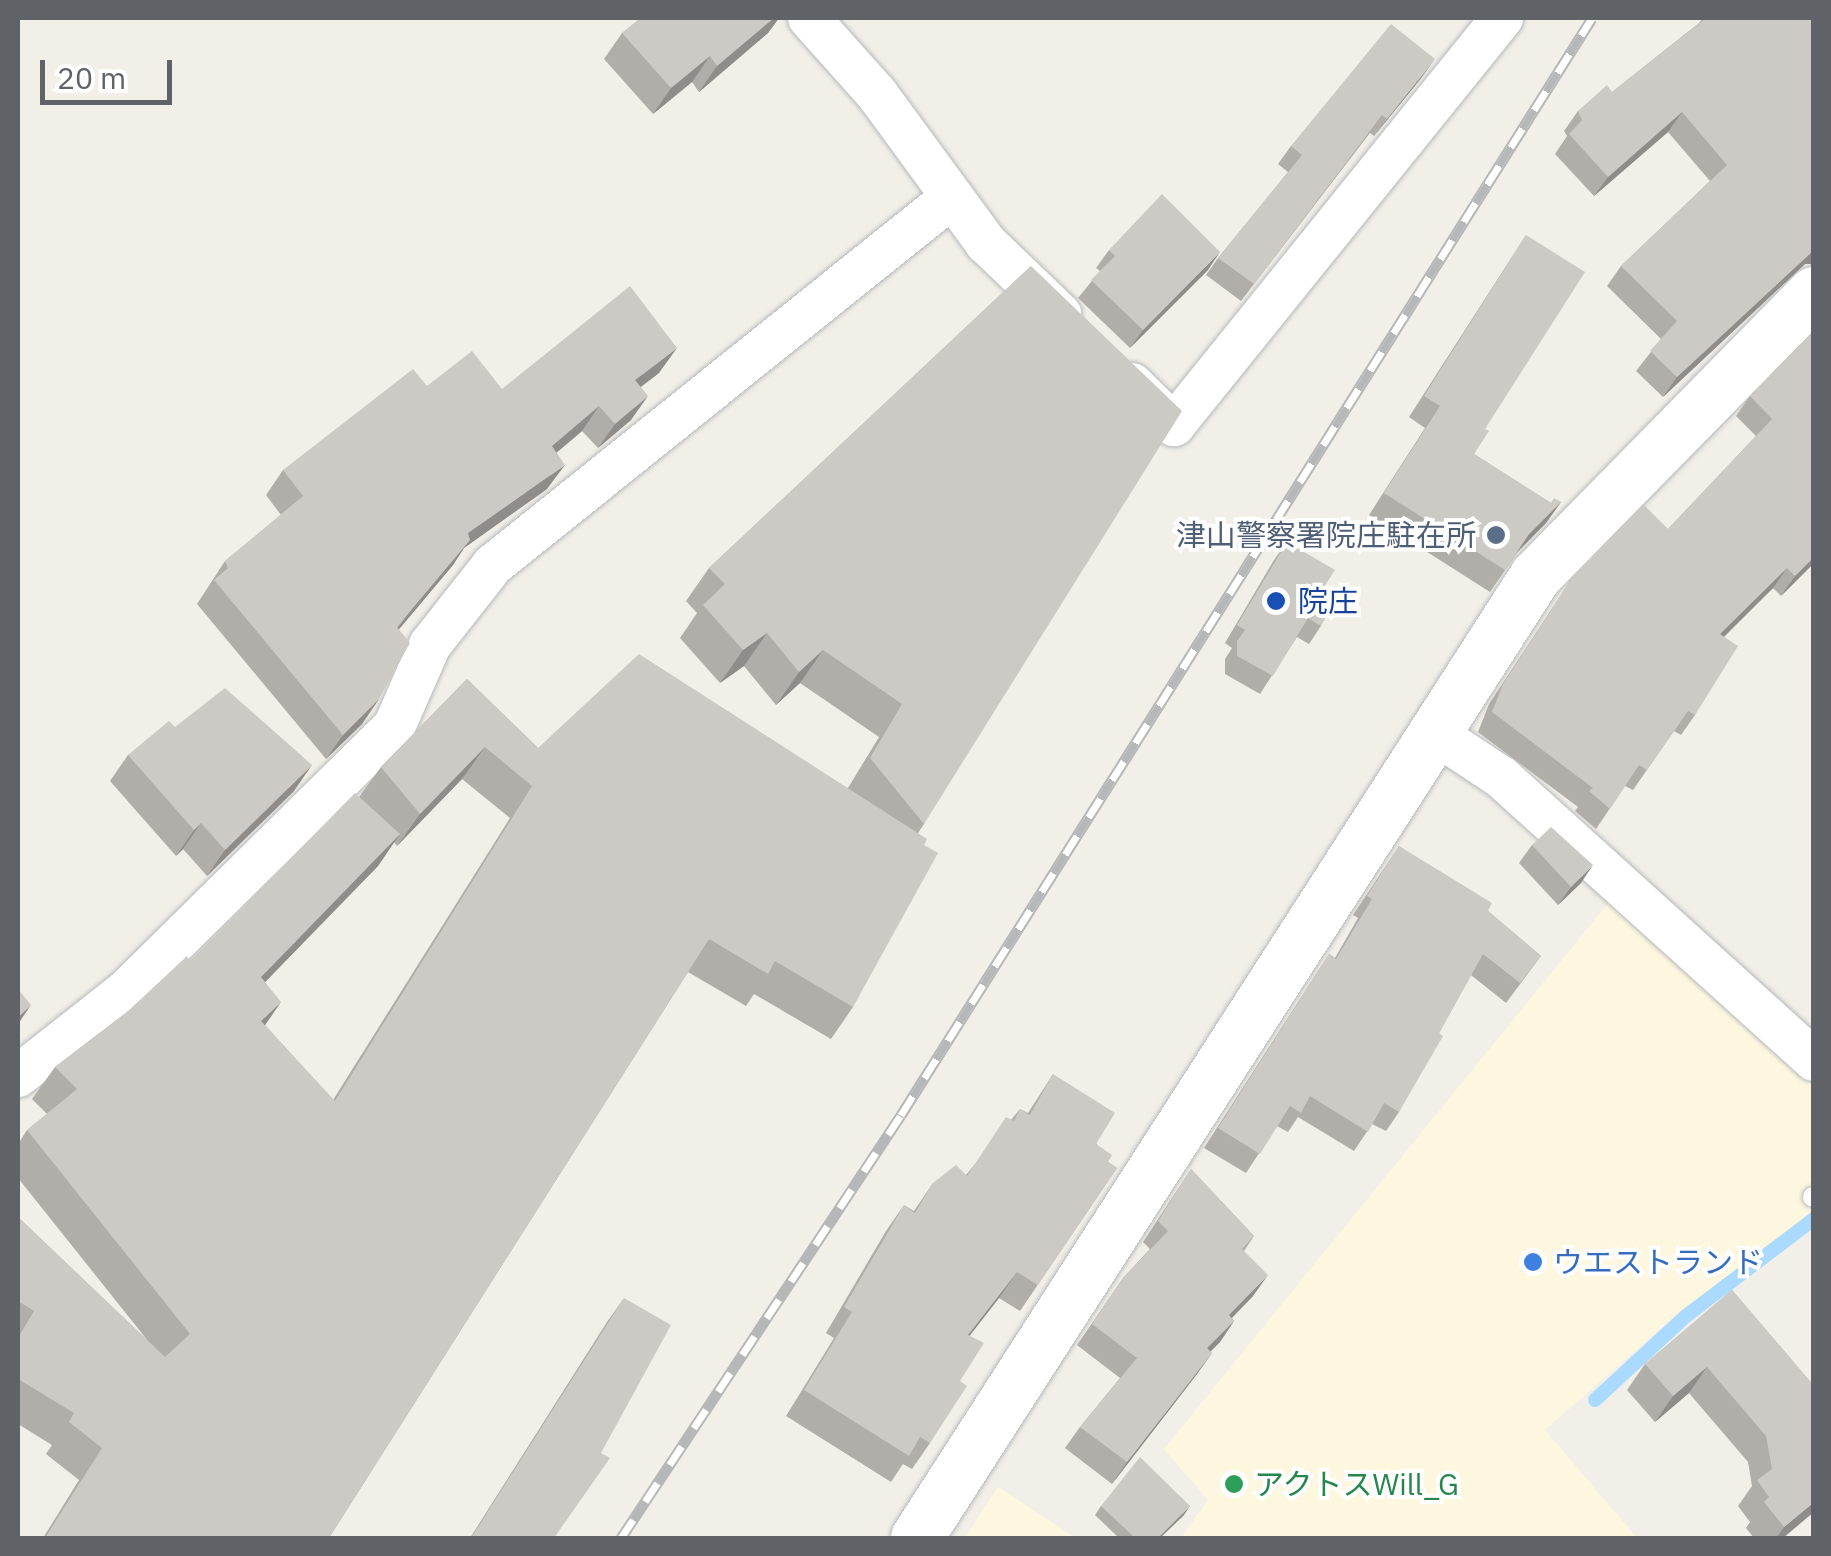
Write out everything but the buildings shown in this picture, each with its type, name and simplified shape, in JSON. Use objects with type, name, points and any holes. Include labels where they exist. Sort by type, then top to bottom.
[{"type":"street","points":[[808,18],[877,94],[986,243],[1174,425],[1502,18]]},
{"type":"street","points":[[18,1076],[126,991],[394,727],[430,645],[492,565],[952,197]]},
{"type":"street","points":[[918,1538],[1536,576],[1814,293]]},
{"type":"street","points":[[1436,734],[1502,778],[1806,1040]]},
{"type":"shaded area","name":"ウエストランド","points":[[1609,902],[1813,1086],[1813,1217],[1685,1307],[1545,1430],[1637,1538],[1181,1538],[1208,1500],[1164,1449]]},
{"type":"shaded area","points":[[998,1487],[1076,1538],[965,1538]]},
{"type":"waterway","points":[[1595,1400],[1686,1316],[1814,1219]]},
{"type":"railway","points":[[621,1538],[901,1115],[1592,18]]},
{"type":"place","name":"津山警察署院庄駐在所","points":[[1496,535]]},
{"type":"place","name":"院庄","points":[[1276,601]]},
{"type":"place","name":"ウエストランド","points":[[1533,1262]]},
{"type":"place","name":"アクトスWill_G","points":[[1234,1484]]}]
